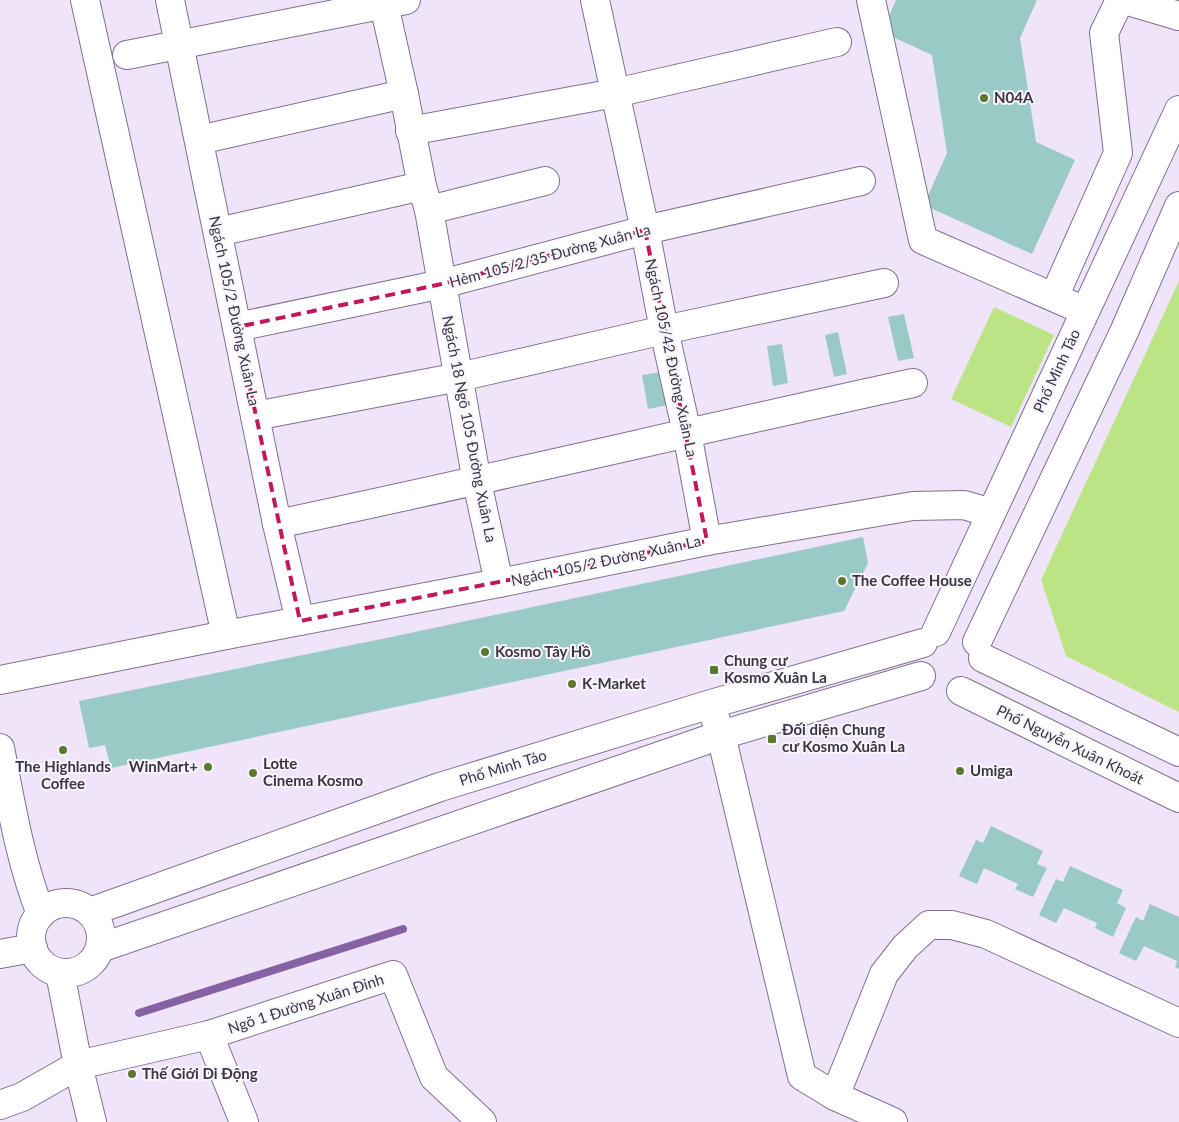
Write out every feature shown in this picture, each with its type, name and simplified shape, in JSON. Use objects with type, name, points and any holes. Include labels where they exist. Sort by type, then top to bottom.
[{"type":"street","points":[[84,0],[226,635]]},
{"type":"street","name":"Ngách 105/2 Đường Xuân La","points":[[170,0],[255,416],[300,621]]},
{"type":"street","name":"Ngách 105/42 Đường Xuân La","points":[[595,0],[645,230],[664,330],[687,433],[707,541]]},
{"type":"street","points":[[871,0],[923,240],[1085,311]]},
{"type":"street","points":[[1054,297],[1118,153],[1104,33],[1120,0]]},
{"type":"street","points":[[1125,0],[1179,16]]},
{"type":"street","points":[[127,55],[391,2]]},
{"type":"street","name":"Ngách 18 Ngõ 105 Đường Xuân La","points":[[391,2],[410,131],[426,198],[477,482],[499,583]]},
{"type":"street","points":[[410,131],[615,93],[837,42]]},
{"type":"street","points":[[199,140],[404,94]]},
{"type":"street","name":"Phố Minh Tảo","points":[[90,912],[440,787],[930,638],[991,513],[1179,110]]},
{"type":"street","points":[[218,232],[545,180]]},
{"type":"street","name":"Hẻm 105/2/35 Đường Xuân La","points":[[237,326],[442,284],[645,230],[861,181]]},
{"type":"street","points":[[980,650],[1179,206]]},
{"type":"street","points":[[255,416],[459,377],[664,330],[884,283]]},
{"type":"street","points":[[278,524],[477,482],[913,383]]},
{"type":"street","name":"Ngách 105/2 Đường Xuân La","points":[[0,680],[707,541],[913,506],[964,505],[991,513]]},
{"type":"street","points":[[952,628],[963,631],[973,637],[980,650],[983,666],[980,676],[974,684],[961,692],[946,693],[936,690],[921,676],[918,665],[919,654],[930,638],[941,630],[952,628]]},
{"type":"street","points":[[980,650],[1179,752]]},
{"type":"street","points":[[100,948],[721,734],[921,676]]},
{"type":"street","name":"Phố Nguyễn Xuân Khoát","points":[[961,692],[1179,798]]},
{"type":"street","points":[[711,704],[721,734],[802,1076],[835,1096],[893,1122]]},
{"type":"street","points":[[0,748],[29,885],[41,914]]},
{"type":"street","points":[[68,902],[80,905],[90,912],[97,921],[101,932],[98,955],[91,964],[82,970],[60,973],[49,969],[40,962],[31,941],[32,929],[37,918],[45,909],[56,904],[68,902]]},
{"type":"street","points":[[835,1096],[884,974],[905,947],[929,926],[952,925],[986,934],[1179,1024]]},
{"type":"street","points":[[0,954],[33,948]]},
{"type":"street","points":[[60,973],[78,1065],[92,1122]]},
{"type":"street","name":"Ngõ 1 Đường Xuân Đỉnh","points":[[0,1105],[22,1097],[78,1065],[209,1035],[393,975],[434,1077],[482,1122]]},
{"type":"street","points":[[209,1035],[244,1122]]},
{"type":"highlighted area","points":[[645,230],[707,541],[300,621],[237,327],[442,284]]},
{"type":"green space","points":[[1179,281],[1179,712],[1066,656],[1041,580]]},
{"type":"green space","points":[[994,307],[1054,335],[1011,427],[951,399]]},
{"type":"building","name":"N04A","points":[[896,0],[1037,0],[1020,38],[1036,142],[1075,160],[1032,254],[924,205],[947,153],[932,55],[882,32]]},
{"type":"building","points":[[904,314],[914,358],[898,361],[888,317]]},
{"type":"building","points":[[838,332],[847,374],[834,377],[825,335]]},
{"type":"building","points":[[782,344],[788,383],[773,386],[767,346]]},
{"type":"building","points":[[662,372],[668,405],[648,409],[642,375]]},
{"type":"building","name":"Kosmo Tây Hồ","points":[[863,537],[868,563],[844,611],[111,768],[105,745],[89,748],[79,701]]},
{"type":"building","points":[[991,826],[1043,851],[1037,864],[1047,868],[1033,897],[1015,889],[1018,884],[984,868],[977,884],[959,876],[976,840],[983,843]]},
{"type":"building","points":[[1070,866],[1123,890],[1117,903],[1126,908],[1113,937],[1095,928],[1097,923],[1064,908],[1056,923],[1039,915],[1056,879],[1063,882]]},
{"type":"building","points":[[1150,904],[1179,917],[1179,969],[1175,967],[1177,961],[1144,946],[1136,961],[1119,953],[1136,917],[1143,921]]},
{"type":"waterway","points":[[139,1013],[403,929]]},
{"type":"place","name":"N04A","points":[[984,98]]},
{"type":"place","name":"The Coffee House","points":[[842,581]]},
{"type":"place","name":"Kosmo Tây Hồ","points":[[485,652]]},
{"type":"place","name":"Chung cư Kosmo Xuân La","points":[[714,670]]},
{"type":"place","name":"K-Market","points":[[572,684]]},
{"type":"place","name":"Đối diện Chung cư Kosmo Xuân La","points":[[772,739]]},
{"type":"place","name":"The Highlands Coffee","points":[[63,750]]},
{"type":"place","name":"WinMart+","points":[[208,767]]},
{"type":"place","name":"Umiga","points":[[960,771]]},
{"type":"place","name":"Lotte Cinema Kosmo","points":[[253,773]]},
{"type":"place","name":"Thế Giới Di Động","points":[[132,1074]]}]
